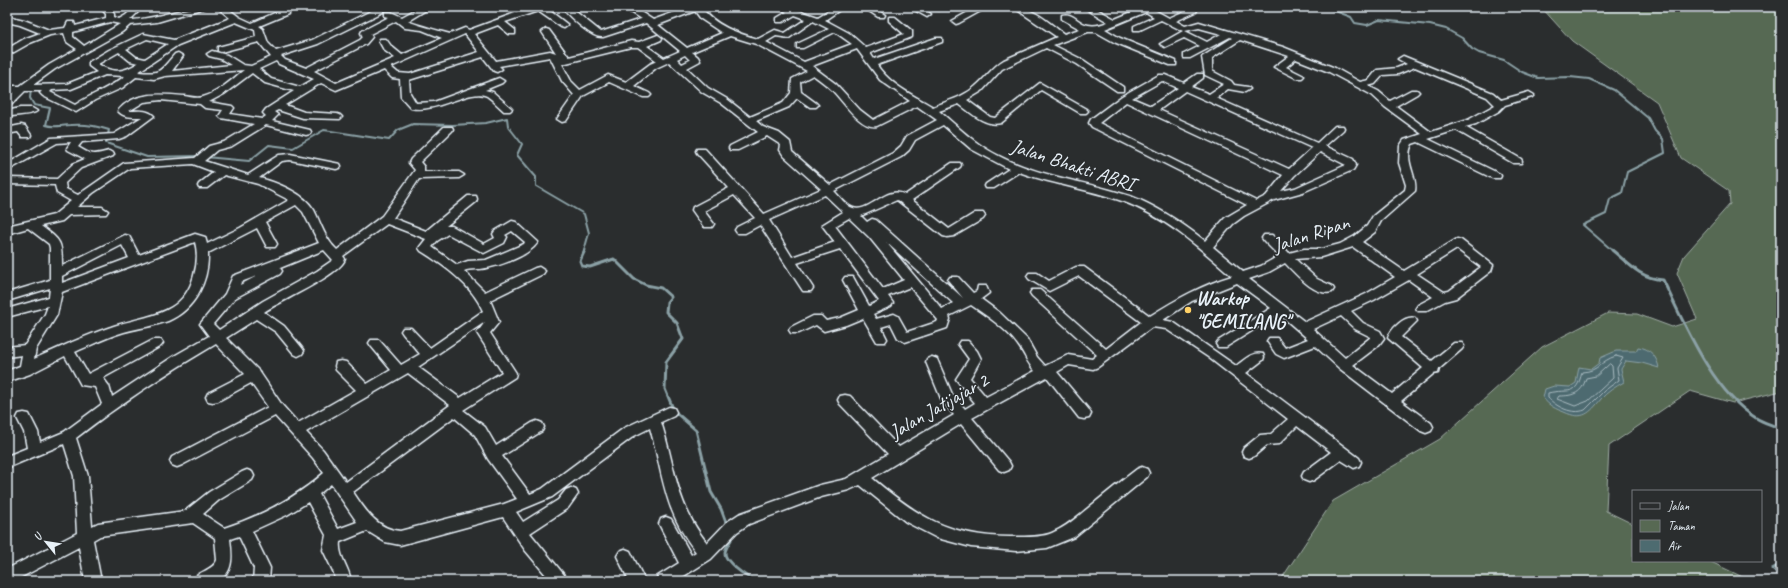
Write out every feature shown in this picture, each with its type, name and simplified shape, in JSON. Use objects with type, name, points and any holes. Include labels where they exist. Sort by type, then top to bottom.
[{"type":"street","points":[[104,7],[110,14],[110,18]]},
{"type":"street","points":[[7,104],[22,90],[52,67],[119,30],[123,23],[139,7]]},
{"type":"street","points":[[7,53],[27,41],[48,33],[68,30],[110,18],[123,23],[146,21],[200,7]]},
{"type":"street","points":[[221,7],[236,19],[259,29],[261,39],[282,62],[307,71],[333,86],[340,86],[384,65],[463,32],[469,33],[540,7],[564,25]]},
{"type":"street","points":[[251,26],[285,12],[278,7]]},
{"type":"street","points":[[7,168],[55,140],[107,138],[123,134],[149,115],[123,112],[148,97],[155,96],[170,99],[203,101],[221,92],[252,69],[276,56],[315,42],[379,10],[392,7]]},
{"type":"street","points":[[307,71],[363,42],[368,37],[365,33],[427,7]]},
{"type":"street","points":[[565,7],[589,28],[600,35],[650,22],[692,8],[729,33],[759,42],[809,69],[832,85],[853,109],[864,119],[873,124],[916,102]]},
{"type":"street","points":[[626,7],[637,12],[696,60],[680,68]]},
{"type":"street","name":"Jalan Bhakti ABRI","points":[[780,7],[817,19],[858,45],[865,52],[883,78],[931,111],[976,148],[1018,169],[1126,199],[1154,212],[1206,247],[1238,274],[1239,278],[1280,308],[1304,328],[1344,365],[1426,427]]},
{"type":"street","points":[[759,42],[775,33],[786,36],[840,7]]},
{"type":"street","points":[[867,7],[881,14]]},
{"type":"street","points":[[913,7],[927,14]]},
{"type":"street","points":[[956,21],[984,7]]},
{"type":"street","points":[[1017,7],[1034,16],[1063,37]]},
{"type":"street","points":[[1088,7],[1116,23]]},
{"type":"street","points":[[1137,28],[1193,10],[1190,7]]},
{"type":"street","points":[[931,111],[960,100],[979,89],[1001,66],[1047,46],[1063,37],[1087,29],[1098,29],[1116,23],[1135,9],[1146,10],[1184,29],[1199,26],[1239,37],[1296,55],[1332,70],[1375,93],[1423,136],[1445,152],[1496,176]]},
{"type":"street","points":[[379,10],[399,19],[408,26],[424,28],[451,38]]},
{"type":"street","points":[[780,20],[795,11]]},
{"type":"street","points":[[1065,17],[1087,29]]},
{"type":"street","points":[[7,19],[21,22],[48,33]]},
{"type":"street","points":[[50,88],[45,93],[46,94],[76,109],[92,98],[119,86],[146,62],[175,43],[236,19]]},
{"type":"street","points":[[865,52],[909,35],[908,31],[892,19]]},
{"type":"street","points":[[73,21],[68,30],[71,43],[84,49]]},
{"type":"street","points":[[499,21],[512,32]]},
{"type":"street","points":[[800,46],[835,29]]},
{"type":"street","points":[[1098,29],[1117,40],[1173,66],[1162,77],[1122,94],[1094,123],[1255,205]]},
{"type":"street","points":[[546,32],[567,60]]},
{"type":"street","points":[[469,33],[496,66],[550,54],[554,55],[557,64],[568,84],[580,94]]},
{"type":"street","points":[[627,86],[653,66],[686,53],[729,33]]},
{"type":"street","points":[[1165,44],[1184,34],[1207,46]]},
{"type":"street","points":[[1188,56],[1228,34]]},
{"type":"street","points":[[104,72],[92,64],[120,48],[147,36],[175,43]]},
{"type":"street","points":[[1239,37],[1207,57],[1209,62],[1207,69],[1208,73],[1228,83],[1231,87],[1245,89]]},
{"type":"street","points":[[640,45],[658,38]]},
{"type":"street","points":[[221,49],[261,39]]},
{"type":"street","points":[[873,63],[939,40]]},
{"type":"street","points":[[383,41],[387,48],[401,58]]},
{"type":"street","points":[[557,64],[567,60],[631,44],[640,45],[668,60],[680,68],[705,90],[724,100],[765,133],[778,137],[786,144],[785,150],[788,154],[855,213],[967,301],[996,316],[1023,342],[1032,360],[1046,372],[1084,414]]},
{"type":"street","points":[[750,120],[786,105],[796,93],[795,81],[809,69],[858,45]]},
{"type":"street","points":[[1047,46],[1080,62],[1122,94],[1152,110],[1290,174]]},
{"type":"street","points":[[120,48],[131,57],[146,62]]},
{"type":"street","points":[[212,54],[224,57],[240,67]]},
{"type":"street","points":[[384,65],[395,76],[405,77],[486,54]]},
{"type":"street","points":[[1296,55],[1279,67],[1299,76]]},
{"type":"street","points":[[168,72],[166,70],[178,56]]},
{"type":"street","points":[[1402,59],[1456,80],[1498,101],[1529,95]]},
{"type":"street","points":[[1359,85],[1372,82],[1380,72],[1398,71],[1416,64]]},
{"type":"street","points":[[7,89],[22,90],[71,86],[104,72],[156,76],[168,72],[170,74],[177,74],[240,67],[252,69],[268,81],[303,91]]},
{"type":"street","points":[[1152,110],[1200,76]]},
{"type":"street","points":[[405,77],[403,88],[410,103],[414,106],[434,105],[499,81]]},
{"type":"street","points":[[1162,77],[1318,146],[1349,161],[1351,164],[1349,168],[1299,190],[1270,198],[1255,205],[1229,221],[1206,247]]},
{"type":"street","points":[[562,119],[580,94],[608,78],[646,95]]},
{"type":"street","points":[[7,230],[30,224],[47,222],[58,218],[69,211],[89,191],[128,165],[201,159],[218,146],[228,144],[264,122],[272,115],[268,112],[320,79]]},
{"type":"street","points":[[960,100],[986,119],[996,121],[1039,83],[1083,111]]},
{"type":"street","points":[[1210,98],[1225,87]]},
{"type":"street","points":[[475,90],[490,94],[507,109]]},
{"type":"street","points":[[1388,105],[1396,104],[1402,97],[1414,92]]},
{"type":"street","points":[[796,93],[813,105]]},
{"type":"street","points":[[203,101],[208,106],[229,108],[224,116],[264,122],[306,132]]},
{"type":"street","name":"Jalan Ripan","points":[[1239,278],[1265,269],[1287,257],[1321,253],[1353,242],[1371,229],[1376,219],[1410,191],[1411,185],[1406,176],[1403,150],[1408,142],[1423,136],[1457,127],[1483,117],[1496,109],[1498,101]]},
{"type":"street","points":[[277,106],[303,114],[337,117]]},
{"type":"street","points":[[7,114],[20,111],[32,111]]},
{"type":"street","points":[[741,230],[762,219],[828,190],[897,155],[905,148],[911,138],[943,121]]},
{"type":"street","points":[[1457,127],[1517,161]]},
{"type":"street","points":[[7,132],[21,128],[26,135]]},
{"type":"street","points":[[1270,198],[1290,174],[1318,146],[1339,128]]},
{"type":"street","points":[[336,256],[386,219],[420,170],[414,163],[415,161],[448,129]]},
{"type":"street","points":[[734,148],[765,133]]},
{"type":"street","points":[[7,159],[40,140]]},
{"type":"street","points":[[78,140],[72,148],[94,160]]},
{"type":"street","points":[[701,151],[762,219],[807,288]]},
{"type":"street","points":[[7,181],[60,182],[77,166],[109,154]]},
{"type":"street","points":[[251,178],[278,158],[290,157],[336,166]]},
{"type":"street","points":[[7,462],[69,436],[109,406],[190,352],[218,337],[255,312],[321,274],[338,262],[339,259],[325,245],[308,210],[297,200],[283,191],[251,178],[222,172],[201,159]]},
{"type":"street","points":[[905,200],[956,165]]},
{"type":"street","points":[[990,186],[1018,169]]},
{"type":"street","points":[[203,186],[222,172]]},
{"type":"street","points":[[417,176],[459,175]]},
{"type":"street","points":[[60,182],[61,191],[79,200]]},
{"type":"street","points":[[708,224],[697,210],[736,189]]},
{"type":"street","points":[[795,330],[818,319],[824,326],[835,324],[866,310],[887,303],[882,294],[841,244],[828,225],[894,196],[900,196],[946,233],[950,233],[979,216]]},
{"type":"street","points":[[345,490],[369,474],[457,407],[510,373],[483,333],[493,322],[483,298],[456,270],[425,248],[430,237],[472,199]]},
{"type":"street","points":[[203,251],[244,231],[297,200]]},
{"type":"street","points":[[69,211],[102,211]]},
{"type":"street","points":[[855,213],[944,319],[943,325],[905,337],[902,335],[896,320],[894,319],[873,324]]},
{"type":"street","points":[[386,219],[430,237],[448,229],[484,249],[500,240],[501,238],[499,234],[501,231],[512,225],[532,242],[528,247],[484,265],[467,264],[456,270]]},
{"type":"street","points":[[259,221],[271,244]]},
{"type":"street","points":[[25,370],[30,349],[51,315],[56,286],[56,248],[54,242],[30,224]]},
{"type":"street","points":[[7,297],[56,286],[136,261],[195,238],[200,240],[203,251],[202,266],[196,287],[190,298],[174,313],[117,329],[7,377]]},
{"type":"street","points":[[1268,238],[1309,279],[1320,287],[1328,289]]},
{"type":"street","points":[[7,313],[56,286],[125,239],[136,261]]},
{"type":"street","points":[[1353,242],[1442,297]]},
{"type":"street","points":[[1304,328],[1343,310],[1407,276],[1457,243],[1487,265],[1487,268],[1452,295],[1442,297],[1422,308]]},
{"type":"street","points":[[789,262],[841,244]]},
{"type":"street","points":[[325,245],[306,254],[240,277],[235,282],[232,295],[224,306],[206,324],[254,375],[277,409],[297,430],[333,474],[367,524],[390,537],[400,538],[506,510],[547,493],[591,462],[629,432],[669,412]]},
{"type":"street","points":[[1033,276],[1049,287],[1080,270],[1150,322],[1169,325],[1237,372],[1354,462]]},
{"type":"street","points":[[483,298],[539,271]]},
{"type":"street","name":"Jalan Jatijajar 2","points":[[663,581],[706,554],[737,522],[820,491],[849,484],[897,454],[984,404],[1068,360],[1093,364],[1106,356],[1150,322],[1188,298],[1239,278]]},
{"type":"street","points":[[850,280],[881,339]]},
{"type":"street","points":[[954,280],[967,301]]},
{"type":"street","points":[[882,294],[912,281]]},
{"type":"street","points":[[941,315],[983,293],[982,289]]},
{"type":"street","points":[[1036,293],[1106,356]]},
{"type":"street","points":[[1222,344],[1280,308]]},
{"type":"street","points":[[1343,310],[1359,326],[1376,334],[1378,338],[1377,341],[1344,365]]},
{"type":"street","points":[[255,312],[280,329],[298,351]]},
{"type":"street","points":[[297,430],[429,355],[490,313]]},
{"type":"street","points":[[1411,321],[1394,338],[1433,368]]},
{"type":"street","points":[[407,332],[429,355]]},
{"type":"street","points":[[1273,341],[1280,351],[1284,353],[1317,340]]},
{"type":"street","points":[[86,381],[157,343]]},
{"type":"street","points":[[375,343],[404,369],[457,407],[480,431],[486,439],[493,455],[526,501]]},
{"type":"street","points":[[964,344],[973,354],[975,359],[963,379],[984,404]]},
{"type":"street","points":[[1392,401],[1458,346]]},
{"type":"street","points":[[7,352],[30,349]]},
{"type":"street","points":[[68,351],[86,381]]},
{"type":"street","points":[[1237,372],[1258,357]]},
{"type":"street","points":[[932,362],[947,397],[1004,466]]},
{"type":"street","points":[[341,366],[365,391]]},
{"type":"street","points":[[213,397],[254,375]]},
{"type":"street","points":[[86,381],[99,382],[102,386],[109,406]]},
{"type":"street","points":[[845,400],[897,454]]},
{"type":"street","points":[[176,461],[277,409]]},
{"type":"street","points":[[24,418],[31,432],[34,450]]},
{"type":"street","points":[[1249,452],[1266,439],[1274,440],[1289,427],[1296,418]]},
{"type":"street","points":[[654,420],[660,439],[671,488],[679,512],[690,532],[706,554]]},
{"type":"street","points":[[493,455],[537,427]]},
{"type":"street","points":[[69,436],[81,476],[85,536],[93,581]]},
{"type":"street","points":[[1309,476],[1341,452]]},
{"type":"street","points":[[862,477],[900,509],[931,529],[959,538],[998,543],[1025,544],[1045,542],[1058,538],[1069,532],[1142,472]]},
{"type":"street","points":[[222,535],[258,524],[312,493],[333,474]]},
{"type":"street","points":[[190,516],[214,496],[247,476]]},
{"type":"street","points":[[312,493],[333,535],[331,550],[342,573],[343,581]]},
{"type":"street","points":[[521,531],[563,504],[571,494]]},
{"type":"street","points":[[506,510],[561,581]]},
{"type":"street","points":[[7,577],[85,536],[111,527],[195,516],[222,535],[225,564],[222,569],[200,581]]},
{"type":"street","points":[[333,535],[338,536],[367,524]]},
{"type":"street","points":[[666,524],[688,565]]},
{"type":"street","points":[[243,529],[262,568],[261,581]]},
{"type":"street","points":[[625,556],[637,581]]},
{"type":"green space","points":[[1541,7],[1781,7],[1781,391],[1733,403],[1690,391],[1609,446],[1606,511],[1632,524],[1632,562],[1711,562],[1751,581],[1280,581],[1333,501],[1440,439],[1542,347],[1608,313],[1637,314],[1672,327],[1697,319],[1677,273],[1684,256],[1730,204],[1729,191],[1681,158],[1657,102],[1572,41]]},
{"type":"water","points":[[1638,347],[1646,349],[1655,357],[1659,368],[1642,363],[1626,361],[1621,369],[1624,382],[1606,394],[1586,414],[1581,416],[1571,415],[1553,407],[1543,398],[1545,389],[1554,386],[1570,387],[1576,383],[1579,367],[1591,369],[1599,363],[1600,358],[1616,351],[1636,351]]},
{"type":"waterway","points":[[1325,7],[1351,17],[1355,23],[1367,25],[1379,20],[1430,25],[1446,29],[1462,38],[1472,49],[1479,53],[1504,60],[1522,72],[1538,78],[1570,77],[1589,79],[1614,90],[1648,118],[1655,131],[1663,139],[1665,153],[1627,172],[1622,193],[1610,199],[1606,214],[1583,225],[1613,251]]},
{"type":"waterway","points":[[30,90],[31,89],[30,98],[34,105],[50,108],[46,125],[86,125],[109,130],[106,143],[147,157],[200,156]]},
{"type":"waterway","points":[[205,157],[249,161],[269,145],[293,148],[324,130],[389,140],[398,130],[413,124],[453,125],[486,123],[507,118],[508,126],[522,144],[517,155],[536,177],[536,186],[584,214],[589,233],[584,251]]},
{"type":"waterway","points":[[585,250],[580,261],[582,266],[590,267],[614,259],[634,279],[646,285],[661,288],[671,297],[667,302],[666,312],[677,323],[683,339],[666,362],[665,389],[674,411],[696,430],[711,492],[721,509],[727,525]]},
{"type":"waterway","points":[[1612,250],[1635,270],[1655,279],[1663,280],[1701,356],[1726,391],[1740,406],[1756,418],[1781,429]]},
{"type":"waterway","points":[[730,536],[731,540],[725,550],[728,560],[754,581]]},
{"type":"waterway","points":[[1781,564],[1772,569],[1781,577]]},
{"type":"place","name":"Warkop \"GEMILANG\"","points":[[1188,310]]}]
